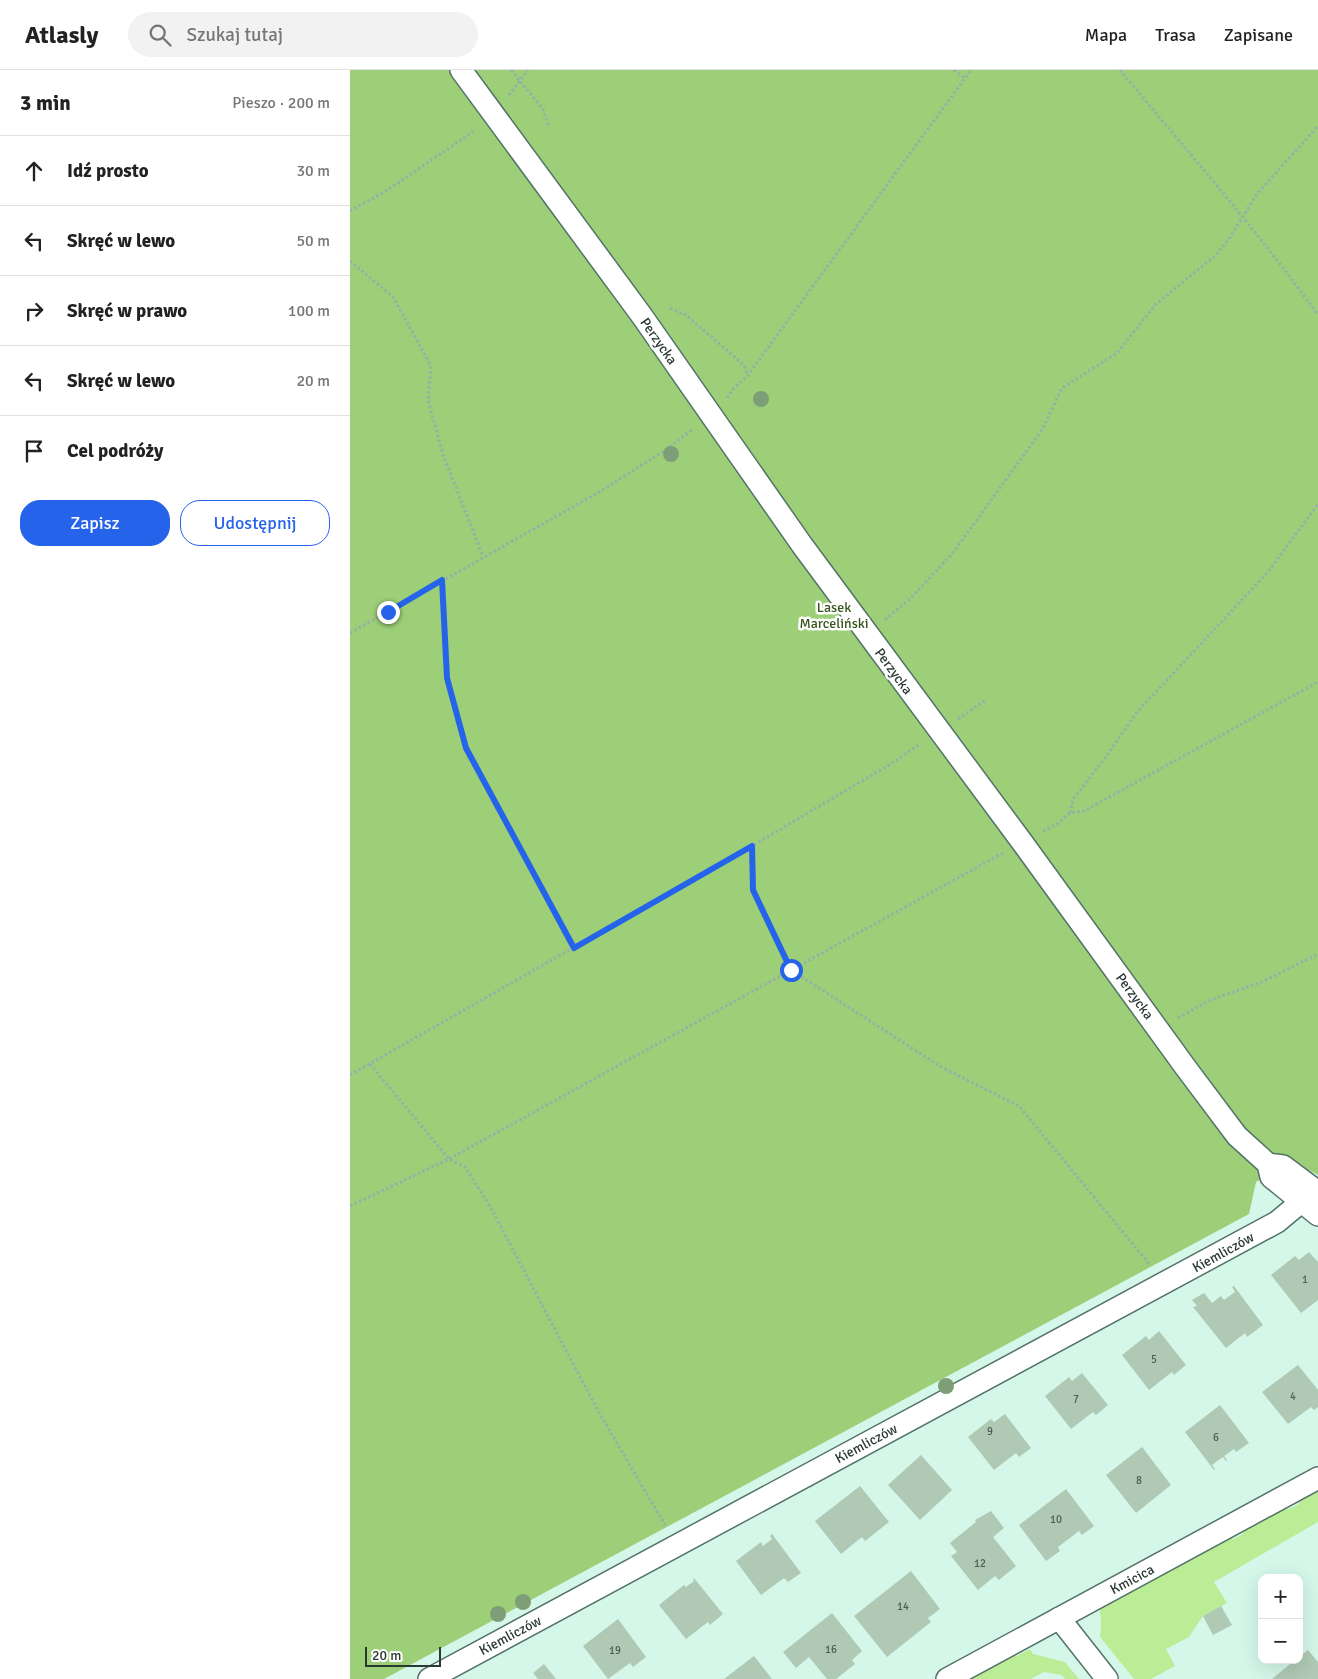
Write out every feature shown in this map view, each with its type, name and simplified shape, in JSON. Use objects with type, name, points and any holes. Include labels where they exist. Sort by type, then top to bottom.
[{"type":"street","name":"Perzycka","points":[[461,70],[618,284],[802,545],[1186,1068],[1237,1136],[1268,1164],[1271,1177],[1309,1197],[1318,1215]]},
{"type":"street","name":"Kiemliczów","points":[[428,1679],[1277,1222],[1309,1197]]},
{"type":"street","name":"Kmicica","points":[[947,1679],[1318,1478]]},
{"type":"street","points":[[1059,1618],[1107,1679]]},
{"type":"path","points":[[511,70],[543,109],[549,128]]},
{"type":"path","points":[[506,98],[528,70]]},
{"type":"path","points":[[954,70],[965,78]]},
{"type":"path","points":[[725,401],[734,388],[748,375],[971,70]]},
{"type":"path","points":[[1120,70],[1294,281],[1318,315]]},
{"type":"path","points":[[350,211],[386,190],[466,136],[479,124]]},
{"type":"path","points":[[882,623],[910,599],[952,554],[1042,430],[1062,388],[1117,354],[1156,304],[1216,254],[1229,239],[1257,194],[1318,126]]},
{"type":"path","points":[[350,261],[393,297],[431,366],[428,400],[443,455],[483,556]]},
{"type":"path","points":[[670,308],[686,315],[744,364],[748,375]]},
{"type":"path","points":[[350,632],[600,491],[667,449],[700,423]]},
{"type":"path","points":[[1070,813],[1073,799],[1138,711],[1268,572],[1318,504]]},
{"type":"path","points":[[442,580],[447,678],[466,748],[574,948]]},
{"type":"path","points":[[1040,833],[1057,824],[1070,813],[1084,811],[1318,682]]},
{"type":"path","points":[[956,721],[986,700]]},
{"type":"path","points":[[350,1076],[752,846],[926,741]]},
{"type":"path","points":[[752,846],[753,890],[791,970],[941,1067],[1019,1106],[1156,1272]]},
{"type":"path","points":[[350,1206],[449,1158],[1008,850]]},
{"type":"path","points":[[1173,1021],[1208,1001],[1264,981],[1318,954]]},
{"type":"path","points":[[370,1064],[449,1158],[465,1167],[491,1208],[597,1409],[667,1528]]},
{"type":"green space","name":"Lasek Marceliński","points":[[350,70],[1318,70],[1318,1175],[1290,1160],[1256,1182],[1249,1214],[384,1679],[350,1679]]},
{"type":"green space","points":[[1318,1490],[1318,1522],[1214,1582],[1227,1603],[1203,1616],[1189,1637],[1166,1649],[1175,1666],[1151,1679],[1134,1679],[1100,1637],[1100,1609],[1230,1538],[1233,1539],[1243,1534],[1244,1530],[1285,1508],[1289,1509],[1299,1504],[1300,1500]]},
{"type":"green space","points":[[1030,1649],[1033,1654],[1065,1662],[1079,1679],[1065,1679],[1061,1675],[1044,1672],[1031,1679],[974,1679],[976,1674],[1012,1655],[1017,1656]]},
{"type":"building","points":[[1309,1252],[1318,1262],[1318,1300],[1301,1313],[1271,1275],[1295,1256],[1299,1260]]},
{"type":"building","points":[[1234,1286],[1263,1325],[1247,1337],[1245,1333],[1226,1348],[1193,1307],[1197,1306],[1192,1300],[1204,1293],[1212,1303],[1221,1296],[1224,1300],[1235,1292],[1232,1287]]},
{"type":"building","points":[[1159,1331],[1186,1365],[1174,1375],[1172,1372],[1149,1390],[1122,1355],[1146,1336],[1149,1340]]},
{"type":"building","points":[[1298,1365],[1318,1390],[1318,1407],[1314,1410],[1311,1407],[1288,1424],[1262,1392]]},
{"type":"building","points":[[1082,1373],[1108,1405],[1096,1415],[1093,1412],[1071,1429],[1045,1396],[1069,1377],[1072,1381]]},
{"type":"building","points":[[1220,1405],[1249,1443],[1236,1452],[1234,1449],[1224,1456],[1226,1461],[1223,1457],[1212,1465],[1214,1470],[1185,1432]]},
{"type":"building","points":[[1005,1414],[1031,1448],[1019,1457],[1016,1453],[994,1470],[968,1437],[991,1419],[994,1422]]},
{"type":"building","points":[[1142,1447],[1171,1485],[1136,1513],[1106,1475]]},
{"type":"building","points":[[921,1455],[952,1490],[920,1520],[888,1485]]},
{"type":"building","points":[[860,1486],[889,1522],[865,1541],[862,1537],[841,1554],[815,1521]]},
{"type":"building","points":[[1066,1489],[1094,1526],[1082,1535],[1079,1531],[1058,1547],[1060,1551],[1046,1561],[1019,1525]]},
{"type":"building","points":[[991,1511],[1004,1528],[993,1537],[1016,1566],[999,1580],[995,1576],[978,1590],[951,1556],[957,1552],[950,1543],[976,1522],[975,1520]]},
{"type":"building","points":[[772,1534],[801,1573],[788,1582],[784,1578],[761,1595],[736,1561],[761,1542],[763,1546],[772,1539],[770,1536]]},
{"type":"building","points":[[911,1571],[940,1609],[928,1618],[931,1622],[887,1657],[854,1616]]},
{"type":"building","points":[[694,1578],[723,1614],[710,1625],[708,1622],[686,1639],[659,1605],[684,1585],[686,1587],[694,1581]]},
{"type":"building","points":[[1221,1606],[1232,1625],[1213,1635],[1203,1616]]},
{"type":"building","points":[[832,1613],[862,1651],[852,1660],[855,1664],[836,1679],[827,1679],[809,1657],[796,1668],[783,1652]]},
{"type":"building","points":[[618,1619],[646,1657],[633,1667],[630,1663],[608,1679],[583,1646]]},
{"type":"building","points":[[1308,1650],[1318,1662],[1318,1679],[1272,1679],[1290,1664],[1303,1664],[1303,1654]]},
{"type":"building","points":[[754,1656],[772,1679],[724,1679]]},
{"type":"building","points":[[544,1664],[556,1679],[538,1679],[533,1673]]},
{"type":"route","points":[[388,612],[442,580],[447,678],[466,748],[574,948],[752,846],[753,890],[791,970]]}]
